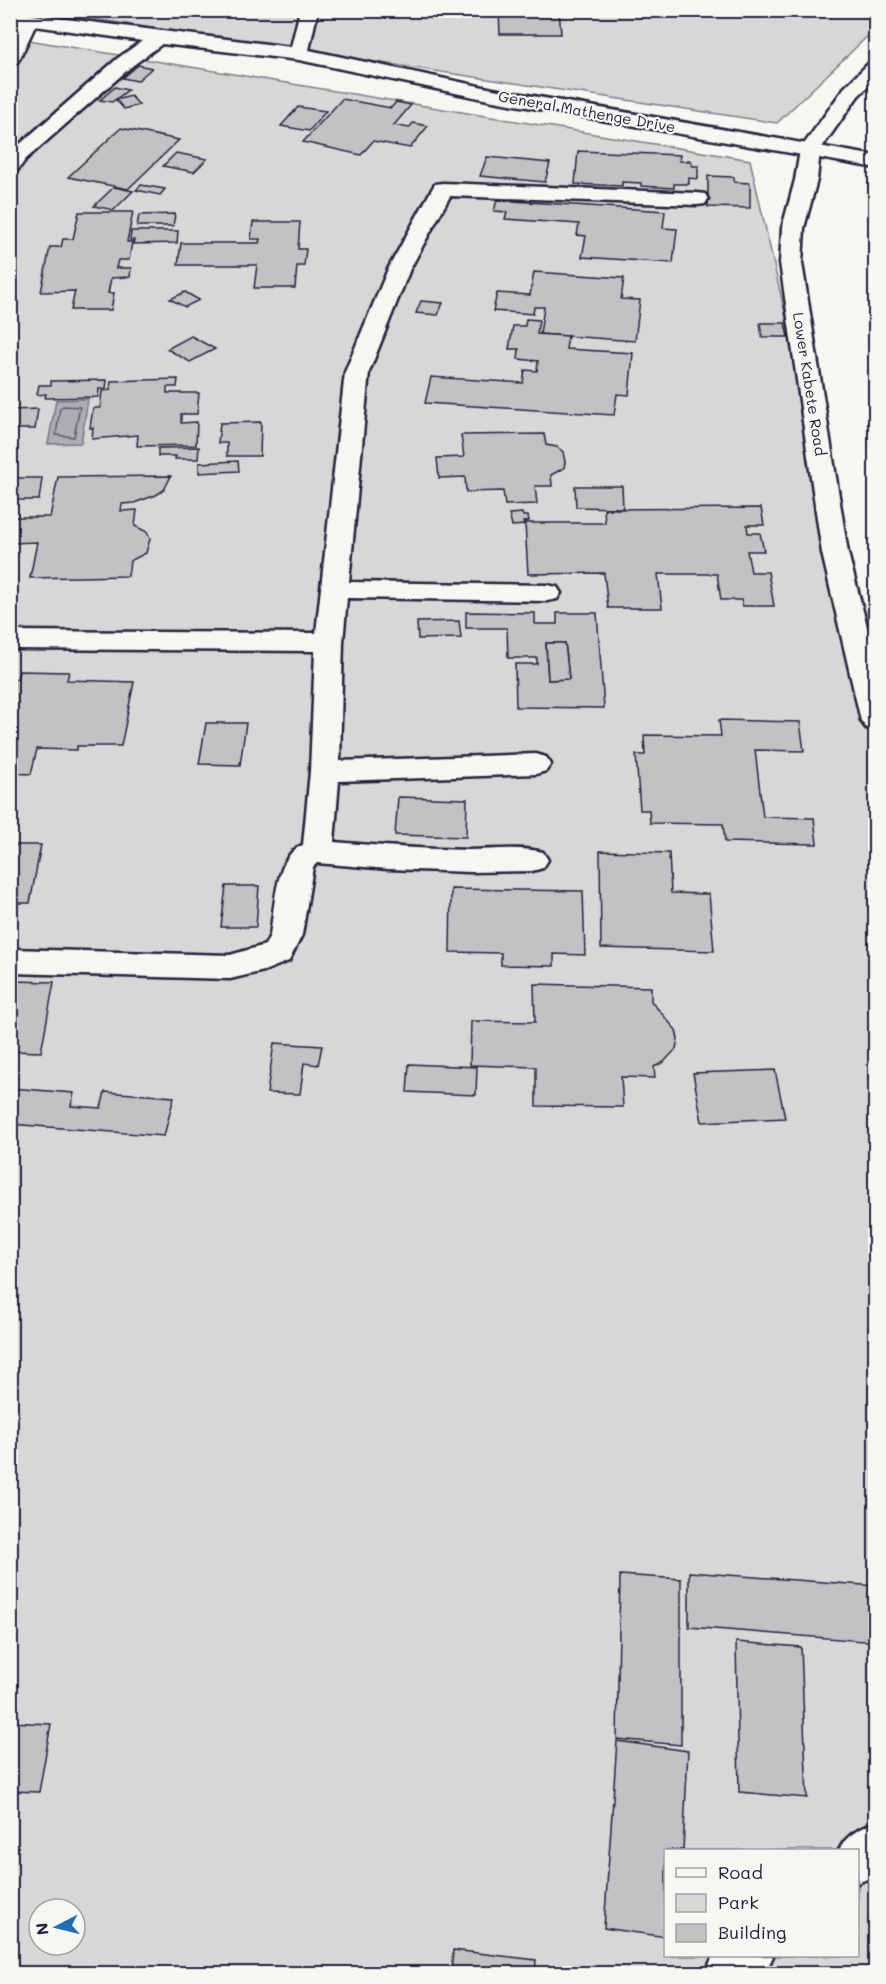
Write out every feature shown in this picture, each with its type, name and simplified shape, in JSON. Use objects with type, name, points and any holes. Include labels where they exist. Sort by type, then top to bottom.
[{"type":"street","points":[[58,10],[87,22]]},
{"type":"street","points":[[10,58],[19,19],[87,22],[110,10]]},
{"type":"street","points":[[299,54],[309,10]]},
{"type":"street","name":"General Mathenge Drive","points":[[87,22],[158,38],[299,54],[493,95],[876,162]]},
{"type":"street","points":[[10,167],[36,139],[125,62],[158,38]]},
{"type":"street","name":"Lower Kabete Road","points":[[876,67],[851,92],[810,150],[806,180],[793,228],[792,262],[835,553],[876,721]]},
{"type":"street","points":[[330,851],[326,771],[329,642],[357,372],[399,269],[443,189],[697,199]]},
{"type":"street","points":[[335,590],[547,593]]},
{"type":"street","points":[[10,640],[329,642]]},
{"type":"street","points":[[326,771],[536,764]]},
{"type":"street","points":[[10,961],[230,967],[264,959],[278,952],[286,935],[298,862],[306,855],[330,851],[388,858],[470,861],[532,860]]},
{"type":"street","points":[[859,1859],[876,1844]]},
{"type":"street","points":[[728,1974],[748,1957]]},
{"type":"green space","points":[[875,10],[876,28],[777,123],[41,11]]},
{"type":"green space","points":[[10,37],[750,160],[875,708],[875,1973],[11,1973]]},
{"type":"water","points":[[88,399],[81,443],[48,444],[56,400]]},
{"type":"building","points":[[559,10],[561,34],[500,34],[499,11],[444,11]]},
{"type":"building","points":[[138,65],[152,68],[137,81],[123,78]]},
{"type":"building","points":[[115,87],[128,90],[112,102],[100,100]]},
{"type":"building","points":[[131,96],[139,105],[124,109],[116,100]]},
{"type":"building","points":[[342,99],[391,108],[396,102],[411,105],[394,125],[409,128],[413,123],[428,126],[410,148],[373,141],[361,155],[303,142]]},
{"type":"building","points":[[298,107],[326,111],[309,131],[281,126]]},
{"type":"building","points":[[121,128],[179,140],[128,189],[68,177]]},
{"type":"building","points":[[578,151],[680,155],[679,161],[691,161],[692,166],[698,166],[698,179],[689,178],[689,184],[674,184],[674,188],[622,182],[622,186],[575,184]]},
{"type":"building","points":[[176,153],[207,159],[194,172],[163,166]]},
{"type":"building","points":[[487,157],[550,163],[545,182],[480,176]]},
{"type":"building","points":[[708,176],[734,177],[734,182],[750,183],[750,208],[708,207]]},
{"type":"building","points":[[141,185],[165,189],[160,195],[136,190]]},
{"type":"building","points":[[114,187],[133,191],[114,210],[94,206]]},
{"type":"building","points":[[497,200],[665,211],[663,228],[677,229],[673,263],[582,257],[586,236],[577,235],[579,224],[505,219],[507,212],[494,211]]},
{"type":"building","points":[[79,212],[133,212],[127,242],[132,242],[129,260],[118,260],[116,268],[131,268],[130,277],[111,278],[108,293],[114,293],[111,310],[71,310],[75,291],[41,292],[50,247],[61,247],[63,239],[73,239]]},
{"type":"building","points":[[175,214],[173,226],[137,226],[139,215]]},
{"type":"building","points":[[253,222],[300,222],[298,249],[306,249],[304,266],[297,266],[295,288],[254,288],[257,265],[178,265],[181,243],[259,243],[260,239],[251,239]]},
{"type":"building","points":[[131,231],[178,231],[177,243],[133,244],[134,240],[130,240]]},
{"type":"building","points":[[534,272],[624,278],[621,299],[640,300],[635,341],[540,334],[544,307],[534,307],[533,314],[493,311],[497,293],[530,295]]},
{"type":"building","points":[[185,292],[199,300],[185,307],[170,299]]},
{"type":"building","points":[[421,301],[443,303],[438,315],[416,313]]},
{"type":"building","points":[[526,319],[539,320],[537,334],[568,336],[566,349],[633,353],[629,395],[617,394],[614,415],[425,403],[431,377],[523,383],[525,370],[537,371],[538,361],[518,359],[519,349],[509,349],[513,326],[525,326]]},
{"type":"building","points":[[760,323],[785,323],[788,337],[762,337]]},
{"type":"building","points":[[191,336],[215,349],[190,362],[167,349]]},
{"type":"building","points":[[178,379],[177,387],[167,387],[167,393],[199,393],[197,414],[181,414],[181,423],[197,422],[196,445],[137,446],[138,435],[92,439],[93,428],[90,428],[93,408],[100,408],[102,391],[110,390],[111,381]]},
{"type":"building","points":[[107,380],[106,389],[99,389],[98,397],[45,398],[46,394],[37,395],[39,385],[51,385],[51,381]]},
{"type":"building","points":[[38,409],[35,429],[10,429],[10,410]]},
{"type":"building","points":[[261,422],[260,456],[227,456],[227,443],[218,443],[220,423]]},
{"type":"building","points":[[544,434],[546,445],[557,447],[563,452],[565,462],[564,468],[551,475],[552,486],[535,486],[537,504],[505,505],[503,491],[466,492],[465,477],[439,478],[437,458],[464,457],[461,435]]},
{"type":"building","points":[[199,447],[198,459],[158,456],[158,448]]},
{"type":"building","points":[[238,461],[239,471],[199,473],[199,463]]},
{"type":"building","points":[[171,476],[164,490],[156,495],[134,503],[122,504],[121,511],[137,510],[135,526],[147,532],[150,539],[146,553],[130,561],[128,576],[30,578],[37,542],[10,543],[10,517],[50,517],[58,477]]},
{"type":"building","points":[[10,478],[42,478],[39,500],[10,500]]},
{"type":"building","points":[[575,486],[622,486],[623,508],[576,507]]},
{"type":"building","points":[[761,508],[764,525],[747,525],[748,533],[760,533],[764,551],[747,551],[751,572],[768,572],[774,606],[743,606],[741,600],[721,600],[717,574],[658,574],[662,608],[608,608],[604,573],[528,574],[525,523],[605,523],[604,509]]},
{"type":"building","points":[[522,513],[523,516],[528,516],[529,521],[523,522],[524,525],[512,526],[509,514]]},
{"type":"building","points":[[466,612],[535,613],[535,624],[557,624],[557,613],[597,613],[604,708],[516,707],[515,664],[537,664],[537,658],[508,658],[507,628],[466,628]],"holes":[[[546,643],[565,643],[569,679],[548,680]]]},
{"type":"building","points":[[459,621],[461,638],[418,639],[417,622]]},
{"type":"building","points":[[546,643],[565,643],[569,679],[548,680]]},
{"type":"building","points":[[19,671],[69,672],[67,680],[134,682],[121,746],[77,746],[77,750],[37,749],[31,774],[10,773],[10,679],[17,679]]},
{"type":"building","points":[[719,720],[800,722],[804,751],[755,750],[763,817],[814,818],[817,844],[725,842],[723,824],[650,823],[649,810],[640,810],[636,755],[645,755],[644,735],[721,736]]},
{"type":"building","points":[[206,723],[246,723],[240,765],[199,764]]},
{"type":"building","points":[[398,797],[467,799],[466,837],[395,835]]},
{"type":"building","points":[[10,845],[41,845],[30,903],[10,903]]},
{"type":"building","points":[[600,851],[669,853],[671,893],[709,894],[714,951],[601,948]]},
{"type":"building","points":[[226,886],[259,886],[256,927],[221,927]]},
{"type":"building","points":[[451,889],[583,891],[585,955],[554,954],[554,966],[501,965],[501,953],[450,952]]},
{"type":"building","points":[[10,981],[54,982],[41,1052],[10,1051]]},
{"type":"building","points":[[534,984],[651,987],[651,1001],[676,1030],[678,1039],[676,1049],[664,1062],[654,1067],[655,1078],[621,1077],[623,1107],[536,1106],[536,1067],[470,1065],[471,1021],[535,1022]]},
{"type":"building","points":[[274,1043],[322,1046],[318,1065],[304,1063],[300,1094],[267,1093]]},
{"type":"building","points":[[409,1064],[477,1067],[476,1095],[407,1092]]},
{"type":"building","points":[[775,1070],[785,1118],[702,1122],[693,1073]]},
{"type":"building","points":[[10,1088],[74,1093],[71,1106],[101,1108],[105,1092],[174,1097],[164,1136],[10,1124]]},
{"type":"building","points":[[689,1572],[876,1586],[876,1642],[689,1627]]},
{"type":"building","points":[[620,1575],[681,1579],[681,1745],[617,1739]]},
{"type":"building","points":[[736,1642],[801,1647],[807,1798],[739,1792]]},
{"type":"building","points":[[10,1722],[51,1724],[39,1792],[10,1791]]},
{"type":"building","points":[[617,1741],[688,1751],[683,1849],[664,1849],[664,1937],[604,1928]]},
{"type":"building","points":[[453,1950],[536,1960],[535,1974],[451,1974]]}]
